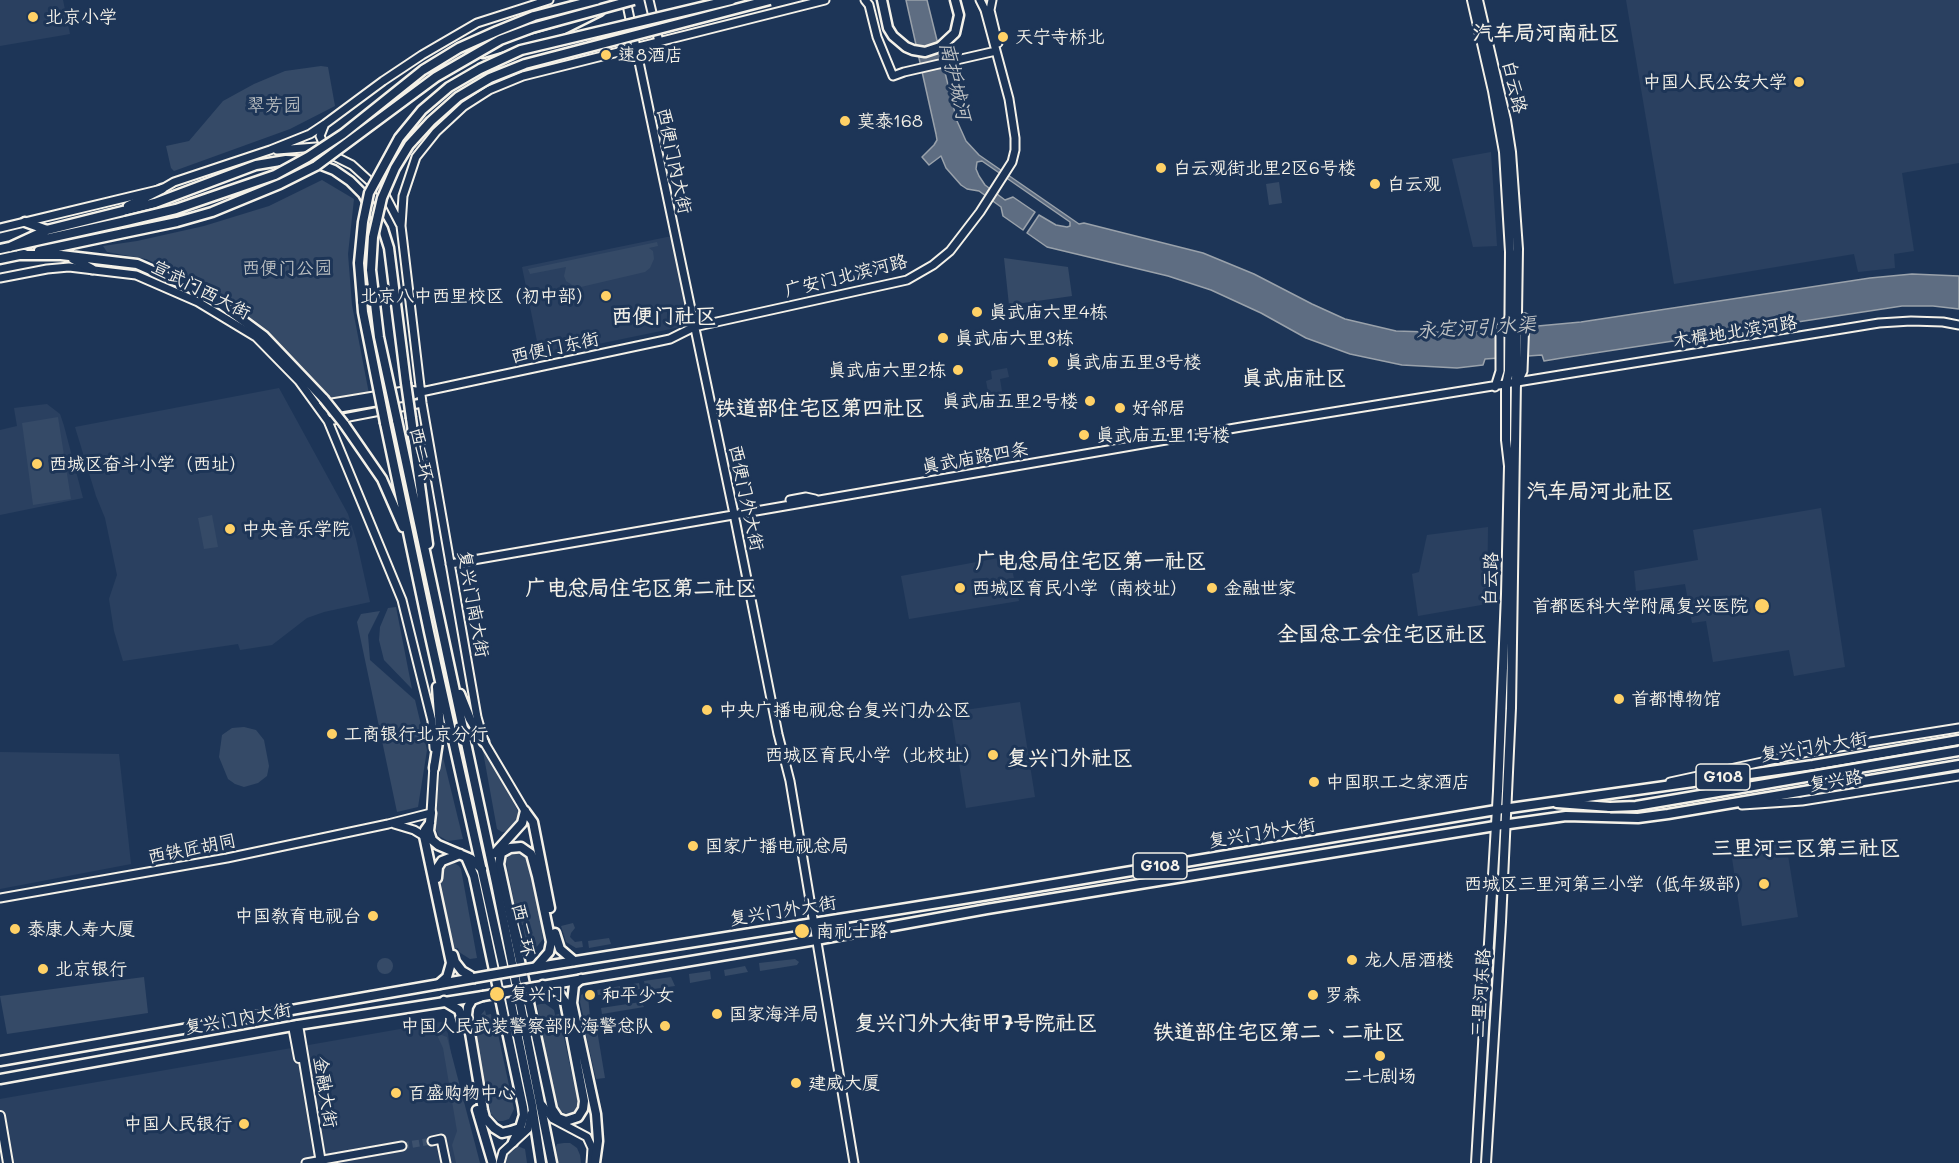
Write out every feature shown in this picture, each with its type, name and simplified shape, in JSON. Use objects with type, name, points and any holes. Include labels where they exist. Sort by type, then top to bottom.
[{"type":"main road","points":[[0,249],[176,209],[275,175],[343,134],[423,70],[459,48],[534,16],[596,0]]},
{"type":"main road","points":[[0,259],[177,222],[212,212],[280,184],[316,166],[436,77],[500,40],[532,28],[634,0]]},
{"type":"main road","name":"西二环","points":[[552,1163],[536,1104],[482,869],[364,321],[359,263],[363,222],[369,193],[399,138],[422,110],[449,87],[480,69],[521,50],[731,0]]},
{"type":"main road","name":"西二环","points":[[541,1163],[536,1104],[496,884],[379,337],[371,270],[373,237],[382,198],[395,168],[409,145],[458,97],[490,78],[525,64],[770,0]]},
{"type":"main road","points":[[882,0],[888,28],[899,42],[913,50],[925,51],[940,47],[948,41],[958,25],[956,0]]},
{"type":"main road","name":"白云路","points":[[1472,0],[1493,91],[1504,152],[1514,324]]},
{"type":"main road","name":"白云路","points":[[1478,0],[1504,109],[1511,152],[1518,249],[1514,324]]},
{"type":"main road","points":[[10,247],[47,230],[175,196],[256,165],[286,160],[311,161],[334,170],[350,181],[363,194],[383,229],[389,248],[427,535],[429,568]]},
{"type":"main road","points":[[114,213],[162,189]]},
{"type":"main road","points":[[26,222],[47,230]]},
{"type":"main road","points":[[19,255],[61,255],[137,264],[205,295],[264,336],[324,399],[382,479],[413,556]]},
{"type":"main road","points":[[61,255],[92,269]]},
{"type":"main road","points":[[1512,371],[1514,324]]},
{"type":"main road","name":"白云路","points":[[1506,825],[1511,698],[1517,384],[1512,371]]},
{"type":"main road","name":"白云路","points":[[1495,826],[1506,594],[1509,466],[1506,440],[1506,385],[1512,371]]},
{"type":"main road","points":[[434,768],[440,729],[438,669]]},
{"type":"main road","points":[[451,671],[467,712],[484,742]]},
{"type":"main road","name":"复兴门外大街","points":[[526,969],[1496,810],[1813,765],[1959,740]]},
{"type":"main road","points":[[1548,802],[1610,807],[1635,806],[1959,751]]},
{"type":"main road","name":"复兴门外大街","points":[[530,988],[987,909],[1495,826],[1566,816],[1638,818],[1959,765]]},
{"type":"main road","points":[[1566,816],[1610,807]]},
{"type":"main road","points":[[496,884],[495,853],[522,823],[525,811]]},
{"type":"main road","points":[[525,811],[533,822],[556,940],[573,961]]},
{"type":"main road","points":[[431,813],[429,831],[432,840],[438,845],[463,855],[482,869]]},
{"type":"main road","points":[[430,823],[424,836],[451,963],[447,977],[439,984]]},
{"type":"main road","name":"三里河东路","points":[[1486,1163],[1506,825]]},
{"type":"main road","name":"三里河东路","points":[[1476,1163],[1495,826]]},
{"type":"main road","points":[[536,967],[549,952],[551,942],[537,876],[531,854],[521,847],[510,848],[501,853],[499,864],[549,1099],[555,1115],[564,1126]]},
{"type":"main road","points":[[463,855],[446,858],[440,864],[436,874],[455,962],[462,971],[474,978]]},
{"type":"main road","points":[[463,855],[472,869],[523,1107],[524,1115],[513,1142]]},
{"type":"main road","name":"复兴门内大街","points":[[0,1061],[526,969]]},
{"type":"main road","points":[[582,978],[573,985],[572,1003],[596,1114],[598,1141],[593,1163]]},
{"type":"main road","points":[[543,986],[559,993],[566,1002],[584,1101],[583,1109],[578,1117],[566,1120],[555,1115]]},
{"type":"main road","name":"复兴门内大街","points":[[0,1078],[530,988]]},
{"type":"main road","points":[[483,996],[472,1000],[467,1015],[483,1110],[489,1124],[502,1133],[520,1128]]},
{"type":"main road","points":[[443,1001],[453,1005],[462,1015],[477,1111],[495,1162]]},
{"type":"main road","points":[[296,1026],[318,1162]]},
{"type":"main road","points":[[0,1116],[8,1163]]},
{"type":"street","points":[[0,228],[162,189],[174,182],[310,134],[412,61],[477,23],[549,0]]},
{"type":"street","name":"西便门内大街","points":[[626,0],[694,327]]},
{"type":"street","points":[[649,0],[659,42]]},
{"type":"street","points":[[421,392],[401,226],[403,196],[416,157],[436,132],[464,106],[489,90],[523,76],[825,0]]},
{"type":"street","points":[[865,0],[893,76],[996,51]]},
{"type":"street","points":[[980,0],[996,51]]},
{"type":"street","points":[[992,0],[990,10],[998,43],[996,51]]},
{"type":"street","name":"广安门北滨河路","points":[[694,327],[907,280],[933,265],[950,251],[980,212],[1012,162],[1016,138],[996,51]]},
{"type":"street","points":[[325,124],[320,135],[327,153]]},
{"type":"street","points":[[270,150],[316,147],[352,165],[388,199],[401,226]]},
{"type":"street","name":"宣武门西大街","points":[[0,278],[69,267],[136,275],[198,302],[256,337],[299,381],[319,409]]},
{"type":"street","name":"木樨地北滨河路","points":[[1506,385],[1888,322],[1932,322],[1959,325]]},
{"type":"street","points":[[1495,387],[1512,371],[1514,324]]},
{"type":"street","name":"西便门东街","points":[[319,409],[328,410],[411,396],[670,339],[694,327]]},
{"type":"street","name":"西便门外大街","points":[[694,327],[734,512],[775,723],[795,809],[816,940]]},
{"type":"street","name":"真武庙路四条","points":[[450,564],[734,512],[1506,385]]},
{"type":"street","name":"复兴门南大街","points":[[421,392],[477,717],[484,742],[525,811]]},
{"type":"street","points":[[328,421],[422,403]]},
{"type":"street","points":[[319,409],[328,421],[405,610],[435,743],[431,813]]},
{"type":"street","name":"复兴路","points":[[1634,789],[1808,752],[1959,728]]},
{"type":"street","name":"复兴路","points":[[1716,806],[1802,801],[1959,776]]},
{"type":"street","name":"西铁匠胡同","points":[[0,898],[227,858],[431,813]]},
{"type":"street","points":[[388,824],[404,826],[424,836]]},
{"type":"street","points":[[816,940],[854,1163]]},
{"type":"street","points":[[495,1162],[502,1152],[528,1129],[536,1104],[553,1119],[587,1137],[592,1148],[593,1163]]},
{"type":"street","points":[[432,1141],[441,1139],[446,1163]]},
{"type":"street","points":[[306,1163],[402,1146]]},
{"type":"shaded area","name":"北京小学","points":[[0,0],[63,0],[70,34],[0,46]]},
{"type":"shaded area","points":[[906,0],[927,0],[957,121],[966,141],[979,155],[1079,224],[1084,223],[1203,253],[1254,274],[1345,319],[1396,331],[1462,333],[1581,322],[1870,278],[1912,274],[1959,276],[1959,309],[1902,306],[1544,361],[1542,355],[1485,359],[1483,365],[1457,368],[1402,365],[1350,354],[1306,338],[1261,313],[1211,290],[1168,276],[1047,247],[1027,233],[1039,215],[1056,225],[1067,227],[1070,226],[1070,222],[982,161],[977,162],[976,169],[985,185],[1005,200],[1013,197],[1035,212],[1023,230],[1003,216],[1001,207],[979,191],[967,189],[961,185],[946,168],[941,156],[929,165],[922,157],[937,140]]},
{"type":"shaded area","name":"中国人民公安大学","points":[[1626,0],[1959,0],[1959,163],[1902,173],[1914,251],[1894,254],[1895,268],[1858,272],[1854,254],[1674,284]]},
{"type":"shaded area","points":[[1491,152],[1497,246],[1473,247],[1452,159]]},
{"type":"shaded area","name":"北京八中西里校区（初中部）","points":[[672,236],[690,325],[540,356],[522,267]]},
{"type":"shaded area","points":[[1007,368],[1009,377],[1000,379],[1004,404],[991,406],[986,381],[992,379],[991,371]]},
{"type":"shaded area","name":"中央音乐学院","points":[[279,388],[348,514],[370,602],[307,618],[272,645],[240,650],[238,644],[123,661],[114,631],[109,599],[117,575],[105,518],[75,427]]},
{"type":"shaded area","name":"西城区奋斗小学（西址）","points":[[47,404],[60,414],[83,498],[0,515],[0,430],[17,426],[14,408]]},
{"type":"shaded area","name":"首都医科大学附属复兴医院","points":[[1821,508],[1845,667],[1794,676],[1789,650],[1713,662],[1706,621],[1692,623],[1685,584],[1636,591],[1634,571],[1698,560],[1693,530]]},
{"type":"shaded area","points":[[1488,527],[1487,604],[1418,616],[1412,574],[1419,572],[1427,535]]},
{"type":"shaded area","name":"西城区育民小学（南校址）","points":[[1009,556],[1019,601],[909,619],[901,576]]},
{"type":"shaded area","name":"西城区育民小学（北校址）","points":[[1020,702],[1035,797],[966,808],[951,712]]},
{"type":"shaded area","points":[[0,752],[119,754],[131,864],[0,889]]},
{"type":"shaded area","name":"西城区三里河第三小学（低年级部）","points":[[1786,843],[1798,917],[1742,926],[1731,851]]},
{"type":"shaded area","points":[[446,1021],[468,1163],[0,1163],[0,1099]]},
{"type":"green space","name":"翠芳园","points":[[328,67],[335,106],[290,129],[174,171],[171,168],[166,146],[189,141],[223,101],[254,84],[285,71]]},
{"type":"green space","name":"西便门公园","points":[[322,180],[354,199],[348,254],[352,305],[369,394],[328,400],[267,330],[184,276],[146,259],[107,252],[103,246],[204,226],[269,206]]},
{"type":"green space","points":[[1279,182],[1282,203],[1269,205],[1266,184]]},
{"type":"green space","points":[[657,242],[658,246],[649,248],[653,251],[654,259],[650,268],[645,272],[581,287],[575,287],[566,281],[564,276],[566,267],[530,274],[528,269]]},
{"type":"green space","points":[[1004,258],[1068,267],[1072,296],[1009,305]]},
{"type":"green space","points":[[58,417],[71,499],[33,505],[22,423]]},
{"type":"green space","points":[[212,515],[218,547],[204,549],[198,518]]},
{"type":"green space","points":[[396,607],[412,689],[384,660],[379,640],[380,627],[388,608]]},
{"type":"green space","points":[[380,611],[368,635],[370,660],[415,700],[427,750],[418,807],[397,812],[357,622],[361,614]]},
{"type":"green space","points":[[244,727],[256,730],[264,740],[269,766],[267,776],[258,783],[244,787],[228,779],[219,757],[222,735],[232,728]]},
{"type":"green space","points":[[482,746],[519,813],[520,819],[514,829],[509,831],[502,832],[497,829]]},
{"type":"green space","points":[[442,753],[463,839],[448,841],[439,836],[434,825]]},
{"type":"green space","points":[[517,851],[522,852],[529,859],[544,933],[542,933],[543,939],[535,949],[527,951],[523,925],[519,926],[506,862],[508,855]]},
{"type":"green space","points":[[451,861],[461,869],[477,958],[470,959],[459,952],[458,948],[454,949],[439,873],[442,865]]},
{"type":"green space","points":[[573,923],[575,928],[570,937],[575,942],[582,941],[583,947],[576,948],[566,942],[561,926]]},
{"type":"green space","points":[[609,938],[611,944],[589,948],[588,941]]},
{"type":"green space","points":[[385,958],[393,966],[385,974],[377,966]]},
{"type":"green space","points":[[795,959],[799,962],[797,965],[760,971],[759,963]]},
{"type":"green space","points":[[745,966],[748,972],[725,976],[724,970]]},
{"type":"green space","points":[[710,971],[711,979],[690,983],[689,974]]},
{"type":"green space","points":[[144,977],[148,1013],[7,1034],[0,996]]},
{"type":"green space","points":[[671,977],[675,986],[646,990],[644,981]]},
{"type":"green space","points":[[639,983],[640,989],[598,995],[597,990]]},
{"type":"green space","points":[[585,993],[588,996],[590,1017],[584,1020],[580,1002],[581,995]]},
{"type":"green space","points":[[641,1002],[644,1007],[602,1014],[601,1008]]},
{"type":"green space","points":[[544,1003],[554,1010],[555,1015],[559,1014],[578,1103],[575,1111],[570,1113],[565,1114],[557,1108],[539,1030],[542,1029],[537,1005]]},
{"type":"green space","points":[[485,1010],[486,1015],[491,1014],[494,1035],[498,1034],[514,1109],[509,1119],[503,1121],[498,1121],[491,1114],[474,1026],[477,1025],[476,1021]]},
{"type":"green space","points":[[596,1024],[605,1078],[596,1079],[584,1026]]},
{"type":"green space","points":[[436,1033],[447,1037],[480,1163],[456,1163],[452,1145],[457,1131],[443,1048]]},
{"type":"green space","points":[[570,1143],[577,1148],[581,1163],[558,1163],[556,1147],[557,1144]]},
{"type":"green space","points":[[517,1146],[525,1149],[527,1163],[506,1163],[507,1155]]},
{"type":"tunnel","points":[[402,1146],[432,1141]]},
{"type":"place","name":"北京小学","points":[[33,17]]},
{"type":"place","name":"天宁寺桥北","points":[[1003,37]]},
{"type":"place","name":"速8酒店","points":[[606,55]]},
{"type":"place","name":"中国人民公安大学","points":[[1799,82]]},
{"type":"place","name":"莫泰168","points":[[845,121]]},
{"type":"place","name":"白云观街北里2区6号楼","points":[[1161,168]]},
{"type":"place","name":"白云观","points":[[1375,184]]},
{"type":"place","name":"北京八中西里校区（初中部）","points":[[606,296]]},
{"type":"place","name":"真武庙六里4栋","points":[[977,312]]},
{"type":"place","name":"真武庙六里3栋","points":[[943,338]]},
{"type":"place","name":"真武庙五里3号楼","points":[[1053,362]]},
{"type":"place","name":"真武庙六里2栋","points":[[958,370]]},
{"type":"place","name":"真武庙五里2号楼","points":[[1090,401]]},
{"type":"place","name":"好邻居","points":[[1120,408]]},
{"type":"place","name":"真武庙五里1号楼","points":[[1084,435]]},
{"type":"place","name":"西城区奋斗小学（西址）","points":[[37,464]]},
{"type":"place","name":"中央音乐学院","points":[[230,529]]},
{"type":"place","name":"西城区育民小学（南校址）","points":[[960,588]]},
{"type":"place","name":"金融世家","points":[[1212,588]]},
{"type":"place","name":"首都医科大学附属复兴医院","points":[[1762,606]]},
{"type":"place","name":"首都博物馆","points":[[1619,699]]},
{"type":"place","name":"中央广播电视总台复兴门办公区","points":[[707,710]]},
{"type":"place","name":"工商银行北京分行","points":[[332,734]]},
{"type":"place","name":"西城区育民小学（北校址）","points":[[993,755]]},
{"type":"place","name":"中国职工之家酒店","points":[[1314,782]]},
{"type":"place","name":"国家广播电视总局","points":[[693,846]]},
{"type":"place","name":"西城区三里河第三小学（低年级部）","points":[[1764,884]]},
{"type":"place","name":"中国教育电视台","points":[[373,916]]},
{"type":"place","name":"泰康人寿大厦","points":[[15,929]]},
{"type":"place","name":"南礼士路","points":[[802,931]]},
{"type":"place","name":"龙人居酒楼","points":[[1352,960]]},
{"type":"place","name":"北京银行","points":[[43,969]]},
{"type":"place","name":"复兴门","points":[[497,994]]},
{"type":"place","name":"和平少女","points":[[590,995]]},
{"type":"place","name":"罗森","points":[[1313,995]]},
{"type":"place","name":"国家海洋局","points":[[717,1014]]},
{"type":"place","name":"中国人民武装警察部队海警总队","points":[[665,1026]]},
{"type":"place","name":"二七剧场","points":[[1380,1056]]},
{"type":"place","name":"建威大厦","points":[[796,1083]]},
{"type":"place","name":"百盛购物中心","points":[[396,1093]]},
{"type":"place","name":"中国人民银行","points":[[244,1124]]},
{"type":"district","name":"汽车局河南社区","points":[[1546,34]]},
{"type":"district","name":"西便门社区","points":[[664,317]]},
{"type":"district","name":"真武庙社区","points":[[1294,379]]},
{"type":"district","name":"铁道部住宅区第四社区","points":[[820,409]]},
{"type":"district","name":"汽车局河北社区","points":[[1600,492]]},
{"type":"district","name":"广电总局住宅区第一社区","points":[[1091,562]]},
{"type":"district","name":"广电总局住宅区第二社区","points":[[641,589]]},
{"type":"district","name":"全国总工会住宅区社区","points":[[1382,635]]},
{"type":"district","name":"复兴门外社区","points":[[1070,759]]},
{"type":"district","name":"三里河三区第三社区","points":[[1806,849]]},
{"type":"district","name":"复兴门外大街甲7号院社区","points":[[976,1024]]},
{"type":"district","name":"铁道部住宅区第二、二社区","points":[[1279,1033]]},
{"type":"water label","name":"南护城河","points":[[955,81]]},
{"type":"water label","name":"永定河引水渠","points":[[1476,328]]}]
